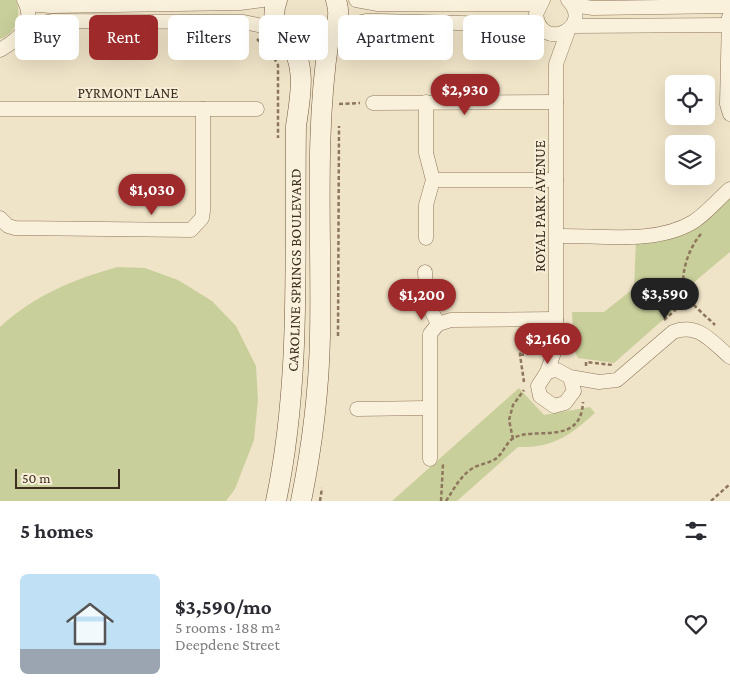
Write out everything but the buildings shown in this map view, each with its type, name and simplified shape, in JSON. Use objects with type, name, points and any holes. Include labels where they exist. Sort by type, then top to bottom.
[{"type":"main road","name":"CAROLINE SPRINGS BOULEVARD","points":[[274,15],[278,0]]},
{"type":"main road","name":"CAROLINE SPRINGS BOULEVARD","points":[[301,501],[317,388],[320,329],[320,111],[333,33],[339,19],[336,0]]},
{"type":"main road","points":[[328,38],[333,33]]},
{"type":"main road","name":"CAROLINE SPRINGS BOULEVARD","points":[[276,501],[289,417],[294,360],[296,135],[301,89],[298,60]]},
{"type":"street","points":[[27,15],[25,2],[51,6],[220,4],[263,0]]},
{"type":"street","points":[[356,0],[378,4],[541,2]]},
{"type":"street","name":"ROYAL PARK AVENUE","points":[[536,15],[541,2]]},
{"type":"street","points":[[570,2],[593,8],[730,7],[727,104],[730,114]]},
{"type":"street","name":"ROYAL PARK AVENUE","points":[[556,64],[576,16],[570,2]]},
{"type":"street","points":[[79,21],[244,22],[259,25]]},
{"type":"street","points":[[544,29],[556,34],[570,28],[729,25]]},
{"type":"street","points":[[333,33],[338,31]]},
{"type":"street","name":"ROYAL PARK AVENUE","points":[[544,33],[556,64],[556,347],[547,372],[538,386],[544,401],[559,405],[580,388]]},
{"type":"street","points":[[0,50],[15,40]]},
{"type":"street","points":[[426,102],[426,153],[433,180],[426,205],[426,238]]},
{"type":"street","points":[[374,103],[556,102]]},
{"type":"street","points":[[0,218],[8,226],[15,228],[191,230],[202,218],[203,211],[203,109]]},
{"type":"street","name":"PYRMONT LANE","points":[[0,110],[256,109]]},
{"type":"street","points":[[433,180],[556,180]]},
{"type":"street","points":[[556,236],[656,236],[675,231],[694,221],[730,189]]},
{"type":"street","points":[[425,272],[427,302],[438,324]]},
{"type":"street","points":[[430,459],[428,408],[430,334],[438,324],[451,320],[556,319]]},
{"type":"street","points":[[580,388],[599,382],[617,380],[673,332],[683,328],[706,336],[730,357]]},
{"type":"street","name":"ROYAL PARK AVENUE","points":[[556,347],[574,386],[580,388]]},
{"type":"street","points":[[547,372],[557,370],[568,375]]},
{"type":"street","points":[[357,409],[428,408]]},
{"type":"path","points":[[278,65],[278,141]]},
{"type":"path","points":[[339,95],[339,104],[374,103]]},
{"type":"path","points":[[708,227],[696,240],[683,282],[689,298],[722,331]]},
{"type":"path","points":[[662,322],[689,298]]},
{"type":"path","points":[[513,439],[509,420],[513,405],[525,390],[520,355],[522,319]]},
{"type":"path","points":[[446,501],[461,478],[473,468],[496,459],[513,439],[524,435],[559,432],[569,428],[580,418],[583,410],[580,388],[586,362],[614,365],[620,359]]},
{"type":"path","points":[[430,459],[444,459],[441,501]]},
{"type":"path","points":[[711,501],[730,484]]},
{"type":"green space","points":[[0,0],[16,0],[18,15],[15,15],[14,28],[6,37],[0,39]]},
{"type":"green space","points":[[730,198],[730,252],[686,289],[690,296],[614,363],[578,358],[574,350],[572,312],[604,312],[634,288],[636,241],[678,235],[698,224]]},
{"type":"green space","points":[[118,267],[145,268],[178,280],[212,301],[236,326],[256,366],[258,400],[254,440],[235,489],[226,501],[0,501],[0,327],[26,306],[55,290],[86,277]]},
{"type":"green space","points":[[519,388],[544,415],[590,407],[595,413],[569,434],[551,443],[531,447],[518,447],[457,501],[392,501]]}]
